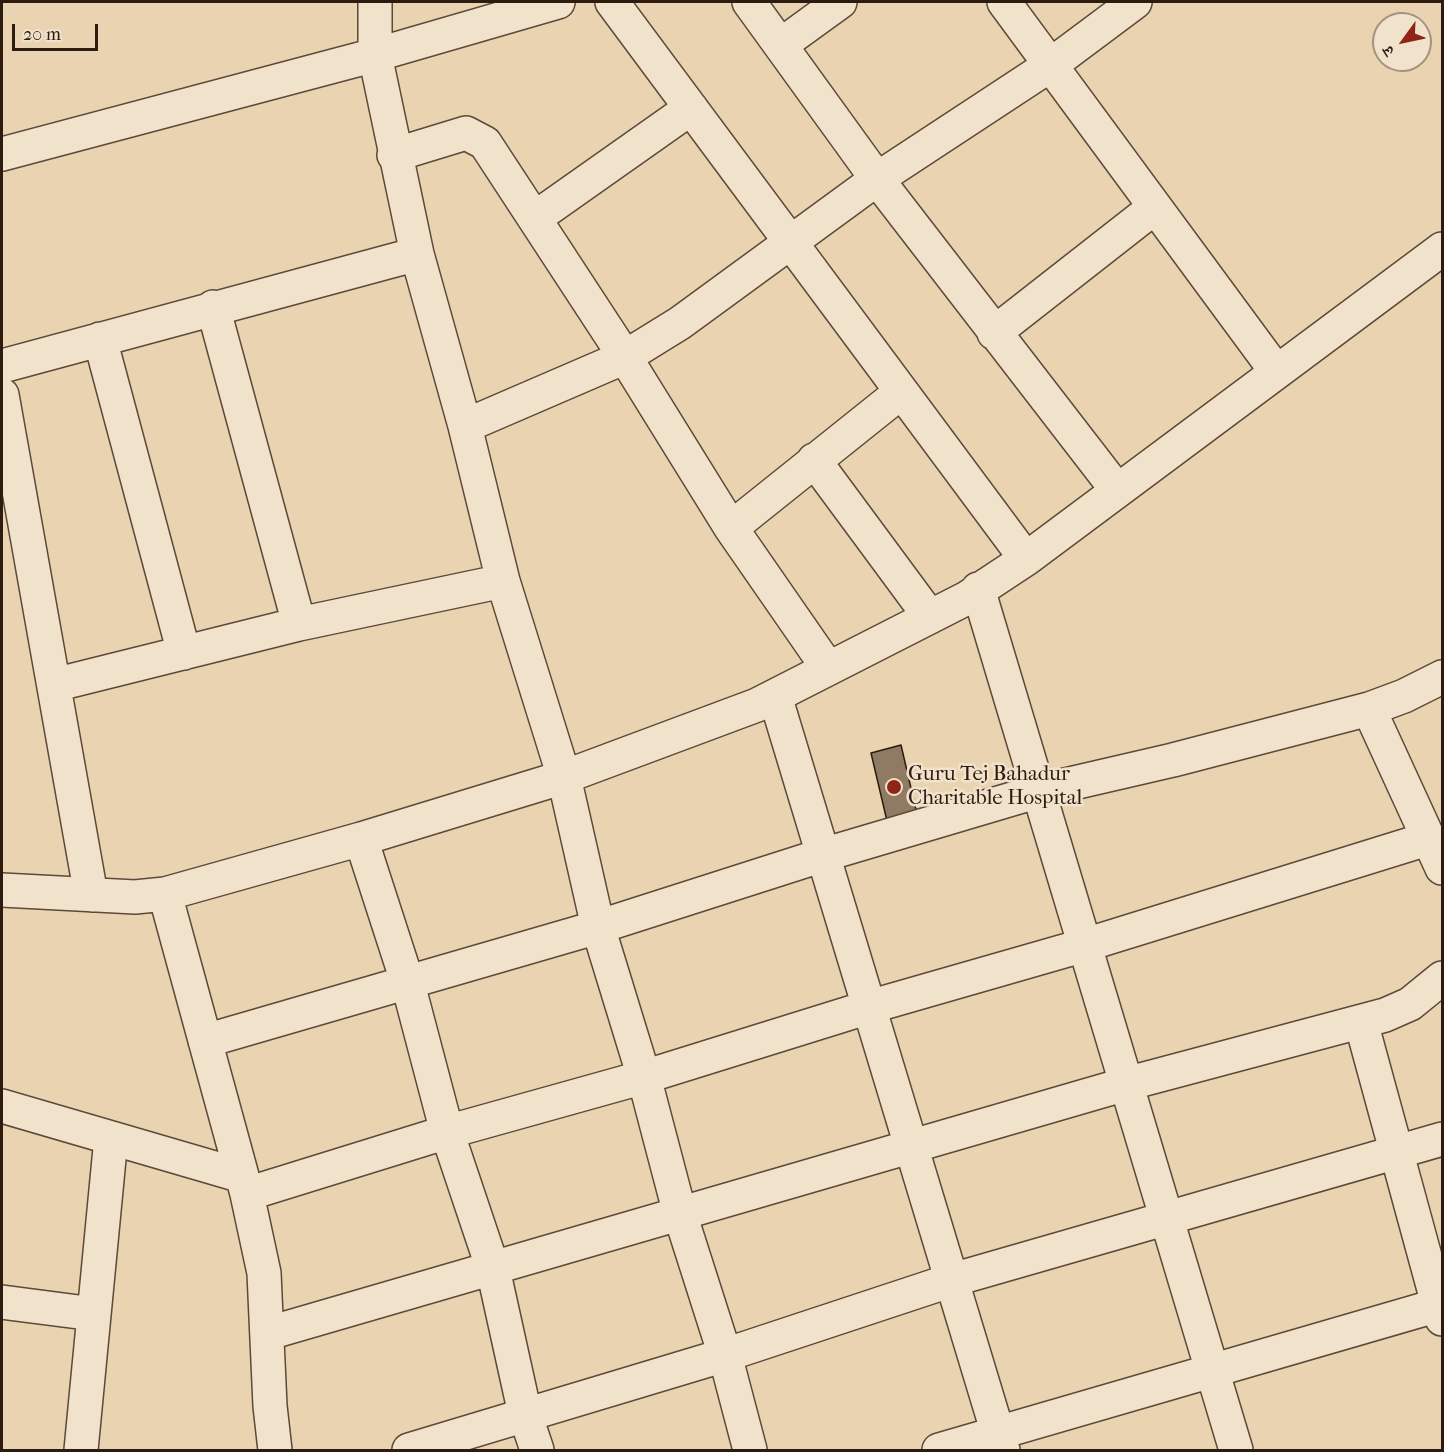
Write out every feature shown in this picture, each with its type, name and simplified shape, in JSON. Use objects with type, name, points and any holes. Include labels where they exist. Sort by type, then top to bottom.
[{"type":"street","points":[[375,2],[375,56],[394,155],[417,254],[465,426],[503,581],[564,777],[598,927],[644,1077],[680,1214],[725,1355],[750,1450]]},
{"type":"street","points":[[2,154],[375,56],[558,2]]},
{"type":"street","points":[[612,2],[1026,559]]},
{"type":"street","points":[[749,2],[782,44],[877,179],[1117,490]]},
{"type":"street","points":[[782,44],[840,2]]},
{"type":"street","points":[[1004,2],[1052,64],[1276,371]]},
{"type":"street","points":[[465,426],[625,357],[680,323],[877,179],[1052,64],[1135,2]]},
{"type":"street","points":[[536,218],[691,108]]},
{"type":"street","points":[[394,155],[466,134],[475,136],[496,157],[625,357],[731,528],[828,668]]},
{"type":"street","points":[[994,333],[1155,207]]},
{"type":"street","points":[[2,890],[135,897],[165,894],[361,839],[564,777],[775,696],[930,617],[1026,559],[1443,249]]},
{"type":"street","points":[[2,366],[213,307],[417,254]]},
{"type":"street","points":[[213,307],[299,624]]},
{"type":"street","points":[[100,339],[184,653]]},
{"type":"street","points":[[731,528],[813,460],[901,392]]},
{"type":"street","points":[[2,395],[92,895]]},
{"type":"street","points":[[813,460],[930,617]]},
{"type":"street","points":[[54,685],[299,624],[503,581]]},
{"type":"street","points":[[978,589],[1236,1450]]},
{"type":"street","points":[[205,1041],[408,984],[598,927],[823,855],[1039,791],[1173,760],[1368,709],[1404,696],[1443,677]]},
{"type":"street","points":[[775,696],[1000,1441]]},
{"type":"street","points":[[1368,709],[1427,840],[1443,868]]},
{"type":"street","points":[[361,839],[408,984],[447,1132],[493,1269],[525,1414],[537,1450]]},
{"type":"street","points":[[2,1106],[111,1138],[245,1185],[644,1077],[869,1007],[1085,945],[1427,840]]},
{"type":"street","points":[[165,894],[245,1185],[264,1273],[269,1333],[270,1406],[275,1450]]},
{"type":"street","points":[[269,1333],[1126,1084],[1361,1022],[1410,1004],[1443,978]]},
{"type":"street","points":[[939,1450],[1000,1441],[1212,1369],[1441,1309],[1395,1152],[1361,1022]]},
{"type":"street","points":[[81,1450],[111,1138]]},
{"type":"street","points":[[409,1450],[725,1355],[952,1280],[1443,1139]]},
{"type":"street","points":[[2,1302],[94,1314]]},
{"type":"building","points":[[901,745],[917,814],[887,821],[871,753]]},
{"type":"place","name":"Guru Tej Bahadur Charitable Hospital","points":[[894,787]]}]
